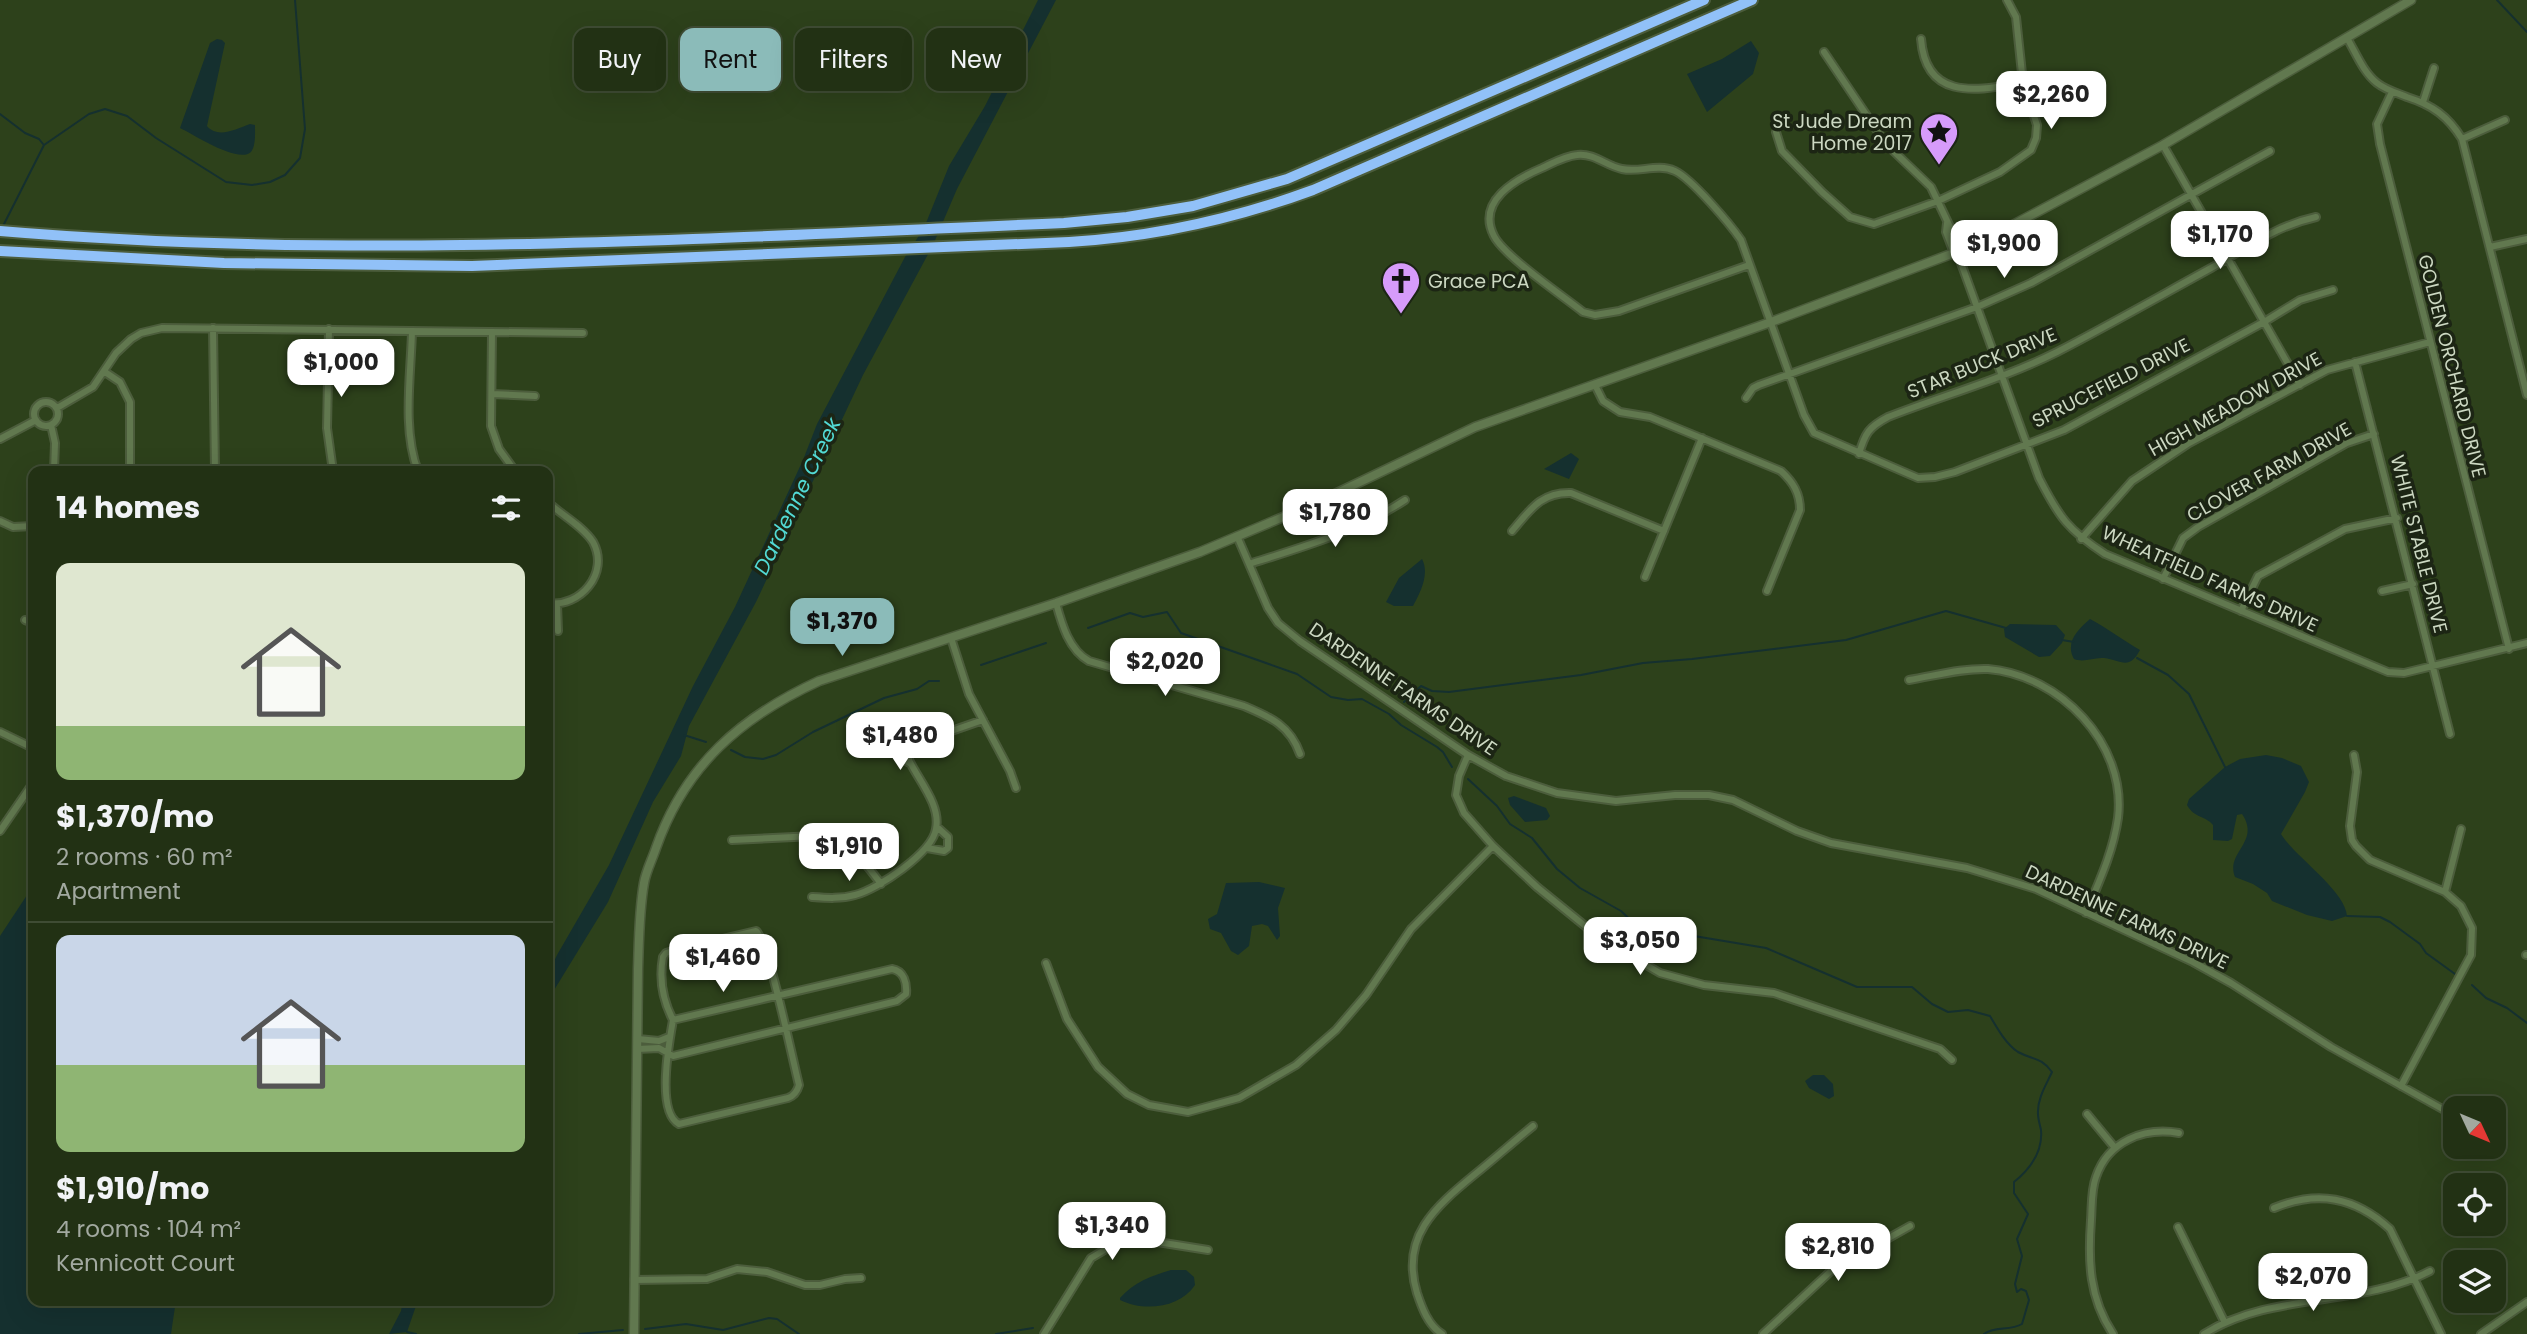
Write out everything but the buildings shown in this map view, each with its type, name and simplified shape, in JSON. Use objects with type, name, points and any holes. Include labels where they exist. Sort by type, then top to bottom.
[{"type":"highway","points":[[0,232],[273,245],[456,247],[1064,223],[1127,217],[1194,206],[1257,189],[1317,168],[1704,0]]},
{"type":"highway","points":[[2,251],[225,263],[461,266],[1079,242],[1133,236],[1197,225],[1261,208],[1342,178],[1752,0]]},
{"type":"main road","points":[[634,1334],[637,1049],[640,921],[644,881],[662,832],[682,793],[726,739],[757,714],[819,681],[1056,603],[1237,536],[1314,504],[1475,427],[1770,322],[1992,237],[2164,145],[2411,0]]},
{"type":"street","points":[[1776,132],[1782,151],[1850,217],[1874,224],[1938,201],[1992,177],[2017,162],[2033,146],[2037,125],[2023,83],[2016,16],[2007,1]]},
{"type":"street","points":[[2347,37],[2367,73],[2378,84],[2392,92],[2423,102],[2445,115],[2462,139],[2527,395]]},
{"type":"street","points":[[1921,39],[1929,68],[1937,79],[1948,86],[1968,89],[2023,83]]},
{"type":"street","name":"WHEATFIELD FARMS DRIVE","points":[[1824,52],[1886,144],[1931,187],[1947,223],[1946,232],[1957,252],[2039,478],[2055,510],[2069,528],[2105,554],[2379,670],[2404,673],[2527,643]]},
{"type":"street","points":[[2423,102],[2434,68]]},
{"type":"street","name":"GOLDEN ORCHARD DRIVE","points":[[2392,92],[2377,124],[2380,144],[2509,649]]},
{"type":"street","points":[[2462,139],[2505,120]]},
{"type":"street","points":[[2164,145],[2300,385]]},
{"type":"street","points":[[1746,398],[1753,388],[1977,307],[2031,283],[2270,151]]},
{"type":"street","name":"SPRUCEFIELD DRIVE","points":[[1749,265],[1619,311],[1595,315],[1583,312],[1503,249],[1490,228],[1491,213],[1504,188],[1534,171],[1573,156],[1592,156],[1625,170],[1666,169],[1677,172],[1731,225],[1741,240],[1804,415],[1814,433],[1918,478],[1955,472],[2088,418],[2300,300],[2333,290]]},
{"type":"street","name":"STAR BUCK DRIVE","points":[[1858,454],[1866,433],[1880,421],[2001,376],[2054,353],[2275,230],[2293,222],[2316,217]]},
{"type":"street","points":[[2490,247],[2527,239]]},
{"type":"street","points":[[57,408],[93,387],[123,345],[141,333],[162,328],[583,333]]},
{"type":"street","points":[[213,328],[215,466]]},
{"type":"street","points":[[329,329],[327,428],[332,466]]},
{"type":"street","points":[[412,331],[410,433],[416,466]]},
{"type":"street","points":[[492,332],[493,435],[511,466]]},
{"type":"street","name":"HIGH MEADOW DRIVE","points":[[2081,538],[2132,481],[2189,443],[2327,370],[2430,342]]},
{"type":"street","name":"WHITE STABLE DRIVE","points":[[2355,362],[2450,734]]},
{"type":"street","points":[[105,372],[120,382],[131,402],[130,466]]},
{"type":"street","points":[[1595,385],[1603,401],[1620,412],[1650,417],[1781,471],[1789,479],[1800,504],[1766,591]]},
{"type":"street","points":[[492,394],[535,396]]},
{"type":"street","points":[[49,402],[57,408],[58,418],[51,425],[42,426],[36,420],[34,412],[41,403],[49,402]]},
{"type":"street","points":[[0,439],[36,420]]},
{"type":"street","points":[[51,425],[55,443],[54,466]]},
{"type":"street","name":"CLOVER FARM DRIVE","points":[[2163,579],[2183,538],[2198,527],[2347,443],[2374,434]]},
{"type":"street","points":[[1645,577],[1702,438]]},
{"type":"street","points":[[1512,531],[1546,496],[1558,492],[1571,493],[1664,531]]},
{"type":"street","points":[[1249,564],[1349,530],[1378,517],[1405,500]]},
{"type":"street","points":[[553,506],[586,534],[592,541],[597,556],[593,580],[578,597],[553,604]]},
{"type":"street","points":[[2241,611],[2258,576],[2345,529],[2397,519]]},
{"type":"street","points":[[0,521],[13,527],[28,526]]},
{"type":"street","points":[[586,534],[593,528]]},
{"type":"street","name":"DARDENNE FARMS DRIVE","points":[[1237,536],[1262,598],[1279,623],[1300,641],[1468,755],[1506,776],[1557,793],[1583,798],[1616,801],[1675,795],[1734,800],[1797,831],[1831,843],[1967,868],[2036,889],[2222,978],[2331,1047],[2443,1109]]},
{"type":"street","points":[[2382,590],[2413,584]]},
{"type":"street","points":[[1056,603],[1067,635],[1074,649],[1082,657],[1264,714],[1294,738],[1300,754]]},
{"type":"street","points":[[557,604],[558,631]]},
{"type":"street","points":[[951,638],[963,678],[1016,788]]},
{"type":"street","points":[[1909,680],[1960,671],[1988,670],[2019,676],[2046,687],[2083,716],[2104,748],[2113,772],[2118,816],[2110,856],[2086,913]]},
{"type":"street","points":[[927,848],[944,850],[948,848],[948,838],[937,827],[933,804],[911,764],[909,752],[917,743],[983,720]]},
{"type":"street","points":[[0,732],[28,746]]},
{"type":"street","points":[[1468,755],[1459,776],[1456,795],[1464,813],[1493,846],[1537,887],[1600,938],[1660,973],[1704,985],[1774,993],[1940,1049],[1952,1060]]},
{"type":"street","points":[[2354,755],[2357,772],[2350,826],[2352,840],[2374,862],[2445,892],[2468,916],[2472,935],[2471,956],[2401,1086]]},
{"type":"street","points":[[0,831],[28,790]]},
{"type":"street","points":[[812,897],[854,896],[881,884],[927,848],[937,827]]},
{"type":"street","points":[[2445,892],[2461,829]]},
{"type":"street","points":[[732,840],[802,836],[827,838],[845,844],[855,851],[881,884]]},
{"type":"street","points":[[1046,963],[1067,1019],[1098,1067],[1127,1094],[1149,1105],[1188,1112],[1240,1098],[1296,1065],[1336,1030],[1366,995],[1411,929],[1493,846]]},
{"type":"street","points":[[755,931],[762,936],[778,996],[799,1085],[793,1096],[679,1124],[674,1121],[666,1093],[667,1054],[673,1020],[662,988],[662,962],[666,953],[755,931]]},
{"type":"street","points":[[637,1049],[659,1048],[673,1056],[897,1001],[903,998],[906,991],[901,974],[892,968],[673,1020]]},
{"type":"street","points":[[638,1039],[659,1041],[669,1037]]},
{"type":"street","points":[[2087,1114],[2115,1148]]},
{"type":"street","points":[[1436,1333],[1423,1309],[1412,1270],[1420,1230],[1443,1201],[1533,1126]]},
{"type":"street","points":[[2113,1334],[2092,1287],[2088,1253],[2096,1177],[2115,1148],[2140,1134],[2160,1131],[2179,1133]]},
{"type":"street","points":[[2274,1208],[2292,1200],[2324,1197],[2363,1209],[2377,1217],[2390,1229],[2441,1334]]},
{"type":"street","points":[[1763,1334],[1832,1270],[1910,1226]]},
{"type":"street","points":[[2178,1227],[2224,1321]]},
{"type":"street","points":[[1044,1334],[1091,1258],[1126,1237],[1208,1250]]},
{"type":"street","points":[[634,1280],[707,1279],[737,1269],[767,1272],[805,1285],[820,1286],[861,1278]]},
{"type":"street","points":[[2204,1334],[2224,1321],[2263,1309],[2384,1289],[2430,1271]]},
{"type":"street","points":[[2481,1334],[2527,1302]]},
{"type":"water","points":[[1038,0],[1056,0],[1026,57],[1024,28]]},
{"type":"water","points":[[217,39],[225,43],[207,126],[216,132],[222,132],[255,125],[254,146],[251,152],[245,155],[226,151],[180,128],[210,43]]},
{"type":"water","points":[[1751,41],[1759,53],[1753,74],[1707,112],[1687,74],[1722,59]]},
{"type":"water","name":"Dardenne Creek","points":[[992,91],[1008,91],[957,189],[933,245],[863,375],[756,602],[689,726],[681,756],[653,802],[608,902],[553,992],[553,963],[557,955],[609,865],[693,686],[735,607],[817,424],[905,257],[924,228],[949,166]]},
{"type":"water","points":[[1571,453],[1579,459],[1569,479],[1544,469]]},
{"type":"water","points":[[1422,559],[1425,577],[1413,606],[1394,606],[1386,602],[1399,578]]},
{"type":"water","points":[[2090,619],[2140,650],[2136,656],[2124,663],[2104,658],[2074,659],[2072,642],[2077,632]]},
{"type":"water","points":[[2010,624],[2056,625],[2065,635],[2062,643],[2050,656],[2039,657],[2005,637],[2004,629]]},
{"type":"water","points":[[2266,755],[2301,766],[2309,782],[2281,834],[2338,895],[2347,916],[2332,921],[2307,915],[2272,901],[2267,893],[2235,877],[2235,861],[2248,832],[2242,814],[2237,815],[2232,839],[2213,840],[2213,825],[2193,813],[2187,805],[2189,799],[2225,767],[2240,759]]},
{"type":"water","points":[[1514,796],[1546,808],[1550,816],[1547,820],[1525,822],[1510,805],[1508,798]]},
{"type":"water","points":[[1259,882],[1285,888],[1278,908],[1280,936],[1277,940],[1268,926],[1252,926],[1249,946],[1238,955],[1231,951],[1221,933],[1210,929],[1208,919],[1217,914],[1226,883]]},
{"type":"water","points":[[28,894],[28,1306],[175,1306],[171,1334],[0,1334],[0,936]]},
{"type":"water","points":[[1813,1075],[1824,1075],[1833,1084],[1834,1096],[1829,1099],[1809,1088],[1805,1081]]},
{"type":"water","points":[[1171,1270],[1186,1270],[1194,1277],[1195,1285],[1180,1299],[1150,1307],[1120,1300],[1125,1292],[1137,1284]]},
{"type":"water","points":[[402,1306],[416,1306],[407,1332],[389,1334]]},
{"type":"waterway","points":[[2,228],[44,145],[89,114],[105,109],[127,116],[156,138],[226,182],[252,185],[270,182],[285,175],[300,158],[305,129],[295,0]]},
{"type":"waterway","points":[[2497,0],[2527,32]]},
{"type":"waterway","points":[[0,114],[43,144]]},
{"type":"waterway","points":[[1404,702],[1421,686],[1432,691],[1449,692],[1581,675],[1643,663],[1846,640],[1946,611],[2006,628]]},
{"type":"waterway","points":[[1088,628],[1130,613],[1143,617],[1167,612],[1181,633],[1297,674],[1331,697],[1362,699],[1437,747],[1452,767]]},
{"type":"waterway","points":[[2062,640],[2074,642]]},
{"type":"waterway","points":[[981,665],[1046,643]]},
{"type":"waterway","points":[[2137,658],[2168,675],[2189,694],[2225,767]]},
{"type":"waterway","points":[[731,750],[745,757],[763,759],[776,755],[813,732],[884,698],[917,689],[929,681],[939,681]]},
{"type":"waterway","points":[[684,735],[706,742]]},
{"type":"waterway","points":[[1468,779],[1497,806],[1510,824],[1532,838],[1557,869],[1580,888],[1621,911],[1654,942],[1694,936],[1766,948],[1857,987],[1912,987],[1932,1004],[1948,1012],[1968,1010],[1990,1016],[2014,1049],[2048,1067],[2052,1072],[2038,1108],[2041,1130],[2038,1153],[2030,1166],[2014,1182],[2014,1193],[2028,1214],[2017,1239],[2022,1256],[2015,1284],[2017,1292],[2021,1289],[2026,1291],[2029,1300],[2022,1324],[1984,1334]]},
{"type":"waterway","points":[[2347,916],[2380,917],[2390,922],[2455,974]]},
{"type":"waterway","points":[[2472,985],[2486,998],[2507,1008],[2527,1023]]},
{"type":"waterway","points":[[645,1329],[686,1324],[723,1330],[769,1318],[777,1319],[799,1334]]},
{"type":"waterway","points":[[996,1334],[1033,1328]]},
{"type":"waterway","points":[[579,1334],[623,1330]]},
{"type":"waterway","points":[[407,1332],[416,1334]]},
{"type":"place","name":"St Jude Dream Home 2017","points":[[1939,166]]},
{"type":"place","name":"Grace PCA","points":[[1401,315]]}]
